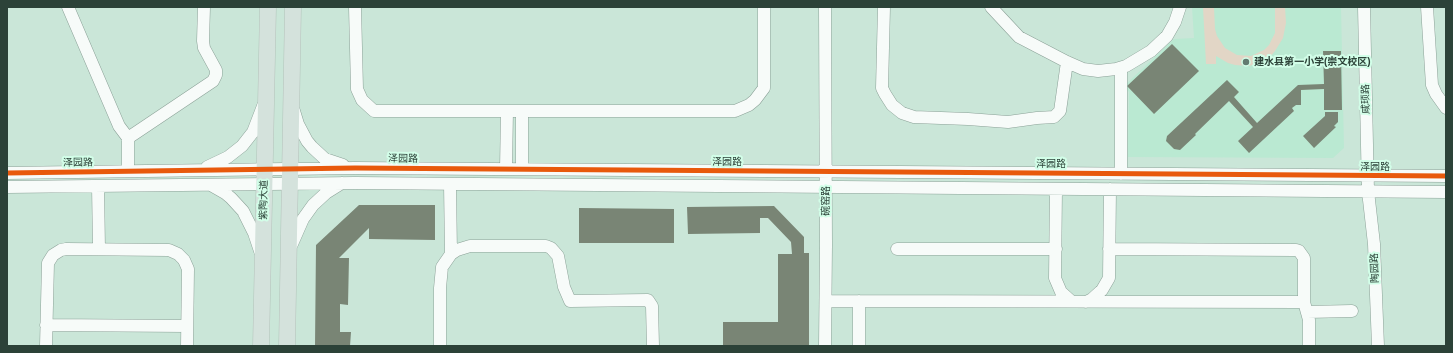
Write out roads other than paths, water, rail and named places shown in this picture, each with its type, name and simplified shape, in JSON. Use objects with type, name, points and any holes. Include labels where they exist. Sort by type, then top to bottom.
[{"type":"main road","name":"紫陶大道","points":[[261,346],[268,7]]},
{"type":"main road","points":[[286,346],[293,7]]},
{"type":"street","points":[[68,7],[119,126],[128,138],[128,171]]},
{"type":"street","points":[[128,138],[213,81],[216,75],[216,70],[205,51],[202,41],[204,7]]},
{"type":"street","points":[[355,7],[356,83],[362,100],[374,111],[735,111],[742,109],[755,100],[764,88],[764,7]]},
{"type":"street","name":"碗窑路","points":[[825,7],[825,346]]},
{"type":"street","points":[[884,7],[882,88],[892,105],[902,113],[914,118],[968,119],[1008,122],[1054,117],[1060,111],[1067,62]]},
{"type":"street","points":[[991,7],[1019,37],[1083,69],[1106,71],[1121,68],[1143,56],[1159,44],[1176,22],[1180,7]]},
{"type":"street","name":"咸顼路","points":[[1364,7],[1368,191]]},
{"type":"street","points":[[1426,7],[1432,85],[1436,94],[1446,108]]},
{"type":"street","points":[[1121,68],[1121,174]]},
{"type":"street","points":[[200,170],[228,157],[242,146],[253,132],[266,99]]},
{"type":"street","points":[[291,100],[298,124],[312,148],[325,158],[350,168]]},
{"type":"street","points":[[506,169],[507,111]]},
{"type":"street","points":[[522,111],[522,169]]},
{"type":"street","name":"泽园路","points":[[290,176],[350,168],[1446,176]]},
{"type":"street","name":"泽园路","points":[[7,173],[200,170],[264,176],[290,176],[343,183],[1446,192]]},
{"type":"street","name":"泽园路","points":[[7,187],[210,185],[264,176]]},
{"type":"street","points":[[288,263],[294,238],[303,219],[319,198],[343,183]]},
{"type":"street","points":[[450,184],[452,254]]},
{"type":"street","points":[[210,185],[228,195],[243,212],[254,233],[262,260]]},
{"type":"street","points":[[98,186],[99,249]]},
{"type":"street","points":[[1056,189],[1057,282],[1061,292],[1071,302]]},
{"type":"street","points":[[1086,302],[1097,295],[1109,278],[1110,189]]},
{"type":"street","name":"陶园路","points":[[1368,191],[1374,244],[1378,346]]},
{"type":"street","points":[[440,346],[440,288],[442,267],[457,250],[470,246],[546,246],[551,248],[558,256],[564,287],[570,301],[648,300],[652,306],[653,346]]},
{"type":"street","points":[[46,346],[47,268],[50,259],[61,250],[99,249],[169,250],[178,254],[184,260],[188,269],[187,346]]},
{"type":"street","points":[[897,249],[1056,249]]},
{"type":"street","points":[[1109,249],[1296,250],[1302,253],[1304,258],[1306,307],[1309,320],[1309,346]]},
{"type":"street","points":[[826,301],[1086,302],[1306,307],[1352,311]]},
{"type":"street","points":[[859,301],[859,346]]},
{"type":"street","points":[[46,325],[187,326]]},
{"type":"place","name":"建水县第一小学(崇文校区)","points":[[1246,62]]}]
